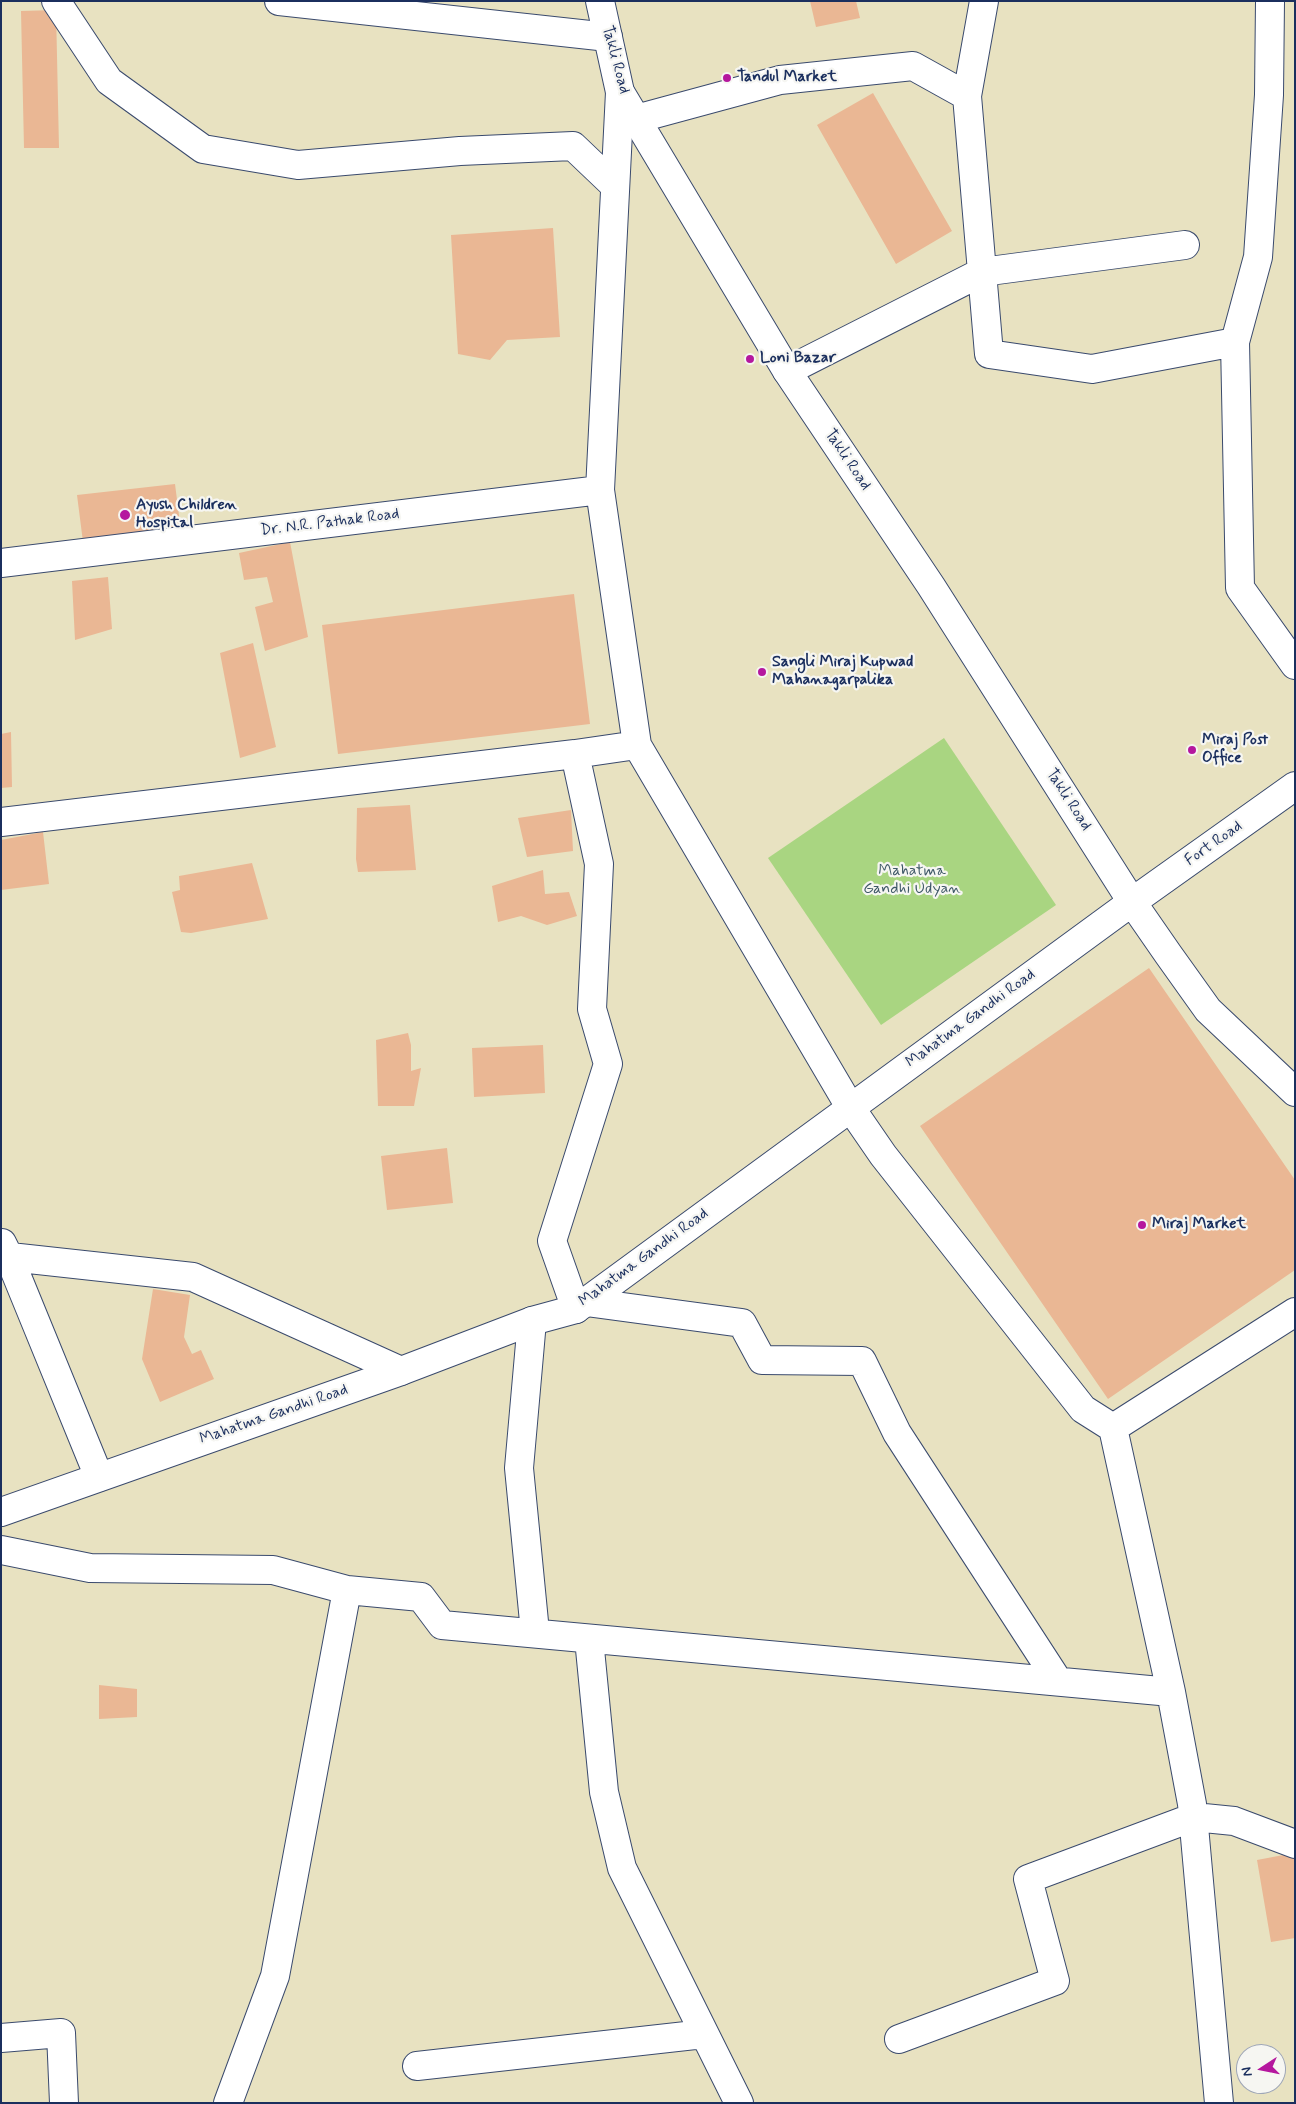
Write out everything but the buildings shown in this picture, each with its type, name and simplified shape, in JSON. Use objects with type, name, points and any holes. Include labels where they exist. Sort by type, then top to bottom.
[{"type":"street","points":[[56,1],[109,81],[203,149],[298,165],[460,150],[573,146],[615,186]]},
{"type":"street","points":[[279,1],[608,37]]},
{"type":"street","name":"Takli Road","points":[[600,1],[620,92],[787,370],[931,586],[1132,902],[1208,1010],[1295,1092]]},
{"type":"street","points":[[984,1],[967,96],[989,354],[1092,369],[1235,342]]},
{"type":"street","points":[[1270,1],[1269,95],[1258,258],[1235,342],[1240,588],[1295,665]]},
{"type":"street","points":[[636,119],[780,80],[913,66],[967,96]]},
{"type":"street","points":[[620,92],[600,490],[637,745],[850,1107],[883,1155],[1083,1409],[1113,1428],[1171,1692],[1194,1817],[1219,2103]]},
{"type":"street","points":[[787,370],[982,272],[1185,245]]},
{"type":"street","name":"Dr. N.R. Pathak Road","points":[[1,563],[600,490]]},
{"type":"street","points":[[1,822],[637,745]]},
{"type":"street","points":[[574,754],[599,864],[592,1009],[608,1064],[552,1241],[581,1305],[742,1322],[762,1360],[862,1361],[897,1433],[1058,1681]]},
{"type":"street","name":"Fort Road","points":[[1132,902],[1295,786]]},
{"type":"street","name":"Mahatma Gandhi Road","points":[[1,1512],[581,1305],[1132,902]]},
{"type":"street","points":[[4,1252],[193,1277],[401,1370]]},
{"type":"street","points":[[4,1252],[99,1477]]},
{"type":"street","points":[[1113,1428],[1295,1312]]},
{"type":"street","points":[[532,1321],[519,1468],[536,1632]]},
{"type":"street","points":[[1,1550],[90,1568],[273,1570],[347,1590],[421,1597],[442,1625],[536,1632],[1171,1692]]},
{"type":"street","points":[[228,2103],[275,1976],[347,1590]]},
{"type":"street","points":[[589,1638],[604,1792],[622,1868],[739,2103]]},
{"type":"street","points":[[899,2039],[1055,1981],[1028,1878],[1194,1817],[1234,1821],[1295,1844]]},
{"type":"street","points":[[1,2038],[61,2033],[64,2103]]},
{"type":"street","points":[[416,2066],[704,2034]]},
{"type":"green space","name":"Mahatma Gandhi Udyan","points":[[944,738],[1056,905],[881,1025],[768,858]]},
{"type":"place","name":"Tandul Market","points":[[727,78]]},
{"type":"place","name":"Loni Bazar","points":[[750,359]]},
{"type":"place","name":"Ayush Children Hospital","points":[[125,515]]},
{"type":"place","name":"Sangli Miraj Kupwad Mahanagarpalika","points":[[762,672]]},
{"type":"place","name":"Miraj Post Office","points":[[1192,750]]},
{"type":"place","name":"Miraj Market","points":[[1142,1225]]}]
